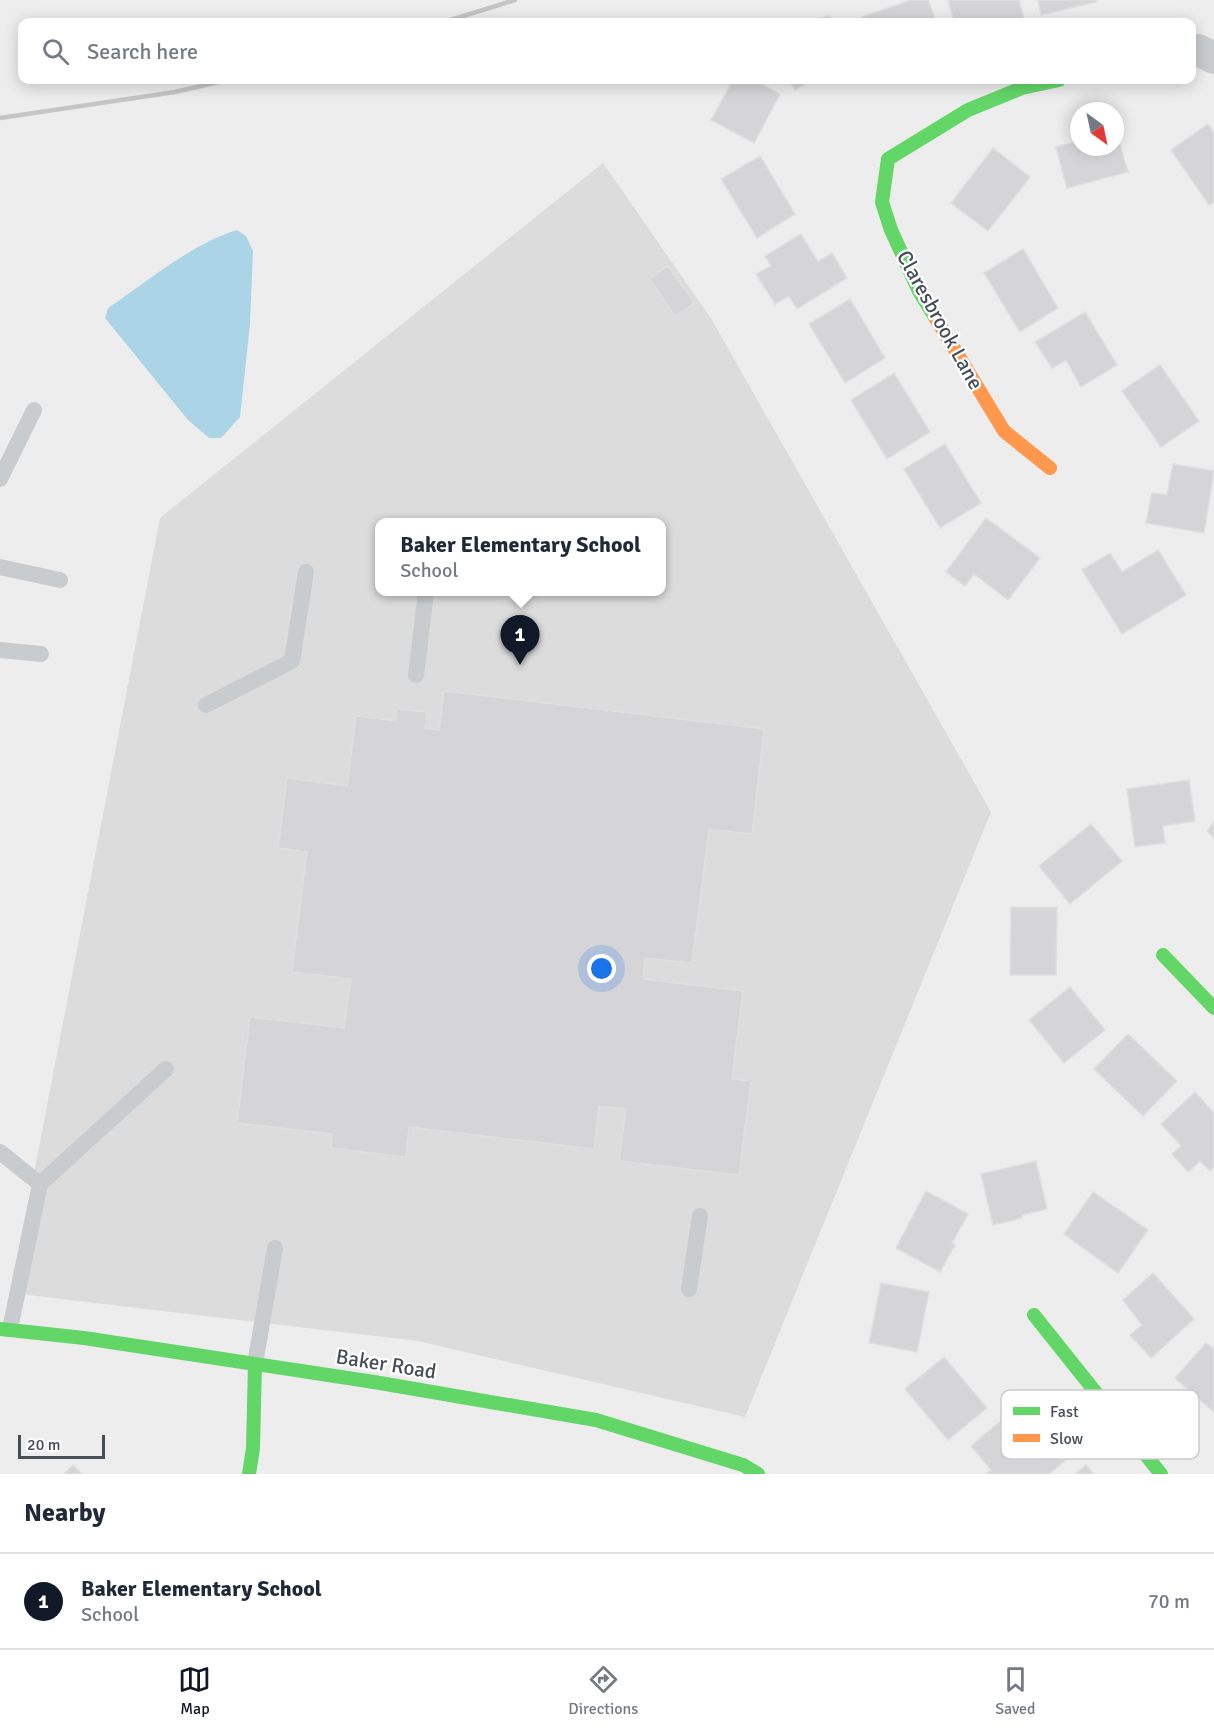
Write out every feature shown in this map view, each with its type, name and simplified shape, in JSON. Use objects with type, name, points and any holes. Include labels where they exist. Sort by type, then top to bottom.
[{"type":"street","points":[[1196,50],[1214,58]]},
{"type":"street","name":"Claresbrook Lane","points":[[1040,84],[1022,88],[968,110],[888,159],[882,202],[891,230],[918,291],[1004,431],[1050,468]]},
{"type":"street","points":[[1163,955],[1214,1008]]},
{"type":"street","points":[[1034,1315],[1094,1390]]},
{"type":"street","name":"Baker Road","points":[[5,1329],[84,1338],[255,1364],[596,1420],[743,1465],[758,1474]]},
{"type":"street","points":[[249,1474],[254,1448],[255,1364]]},
{"type":"street","points":[[1149,1459],[1161,1474]]},
{"type":"lane","points":[[0,479],[34,410]]},
{"type":"lane","points":[[0,567],[60,580]]},
{"type":"lane","points":[[206,705],[292,661],[306,572]]},
{"type":"lane","points":[[416,675],[425,596]]},
{"type":"lane","points":[[0,650],[41,654]]},
{"type":"lane","points":[[5,1329],[40,1184],[166,1068]]},
{"type":"lane","points":[[0,1152],[40,1184]]},
{"type":"lane","points":[[689,1289],[699,1216]]},
{"type":"lane","points":[[255,1364],[275,1248]]},
{"type":"shaded area","points":[[603,163],[712,320],[991,812],[745,1417],[418,1341],[11,1293],[160,518]]},
{"type":"water","points":[[237,230],[246,236],[253,251],[250,324],[240,417],[221,438],[209,438],[188,420],[105,318],[108,308],[170,264],[203,244]]},
{"type":"building","points":[[911,0],[928,0],[935,18],[862,18]]},
{"type":"building","points":[[948,0],[1019,0],[1024,18],[953,18]]},
{"type":"building","points":[[1038,0],[1096,0],[1096,2],[1041,15]]},
{"type":"building","points":[[731,84],[761,84],[780,94],[754,143],[711,120]]},
{"type":"building","points":[[791,84],[805,84],[795,90]]},
{"type":"building","points":[[1208,124],[1214,133],[1214,202],[1209,205],[1171,150]]},
{"type":"building","points":[[1070,143],[1070,156],[1123,156],[1128,172],[1067,188],[1056,147]]},
{"type":"building","points":[[993,148],[1030,177],[988,231],[951,203]]},
{"type":"building","points":[[760,156],[795,214],[757,238],[721,179]]},
{"type":"building","points":[[801,234],[818,262],[832,253],[847,278],[797,309],[789,296],[775,304],[756,274],[771,266],[765,256]]},
{"type":"building","points":[[1023,249],[1058,308],[1020,332],[984,273]]},
{"type":"building","points":[[668,266],[694,303],[675,316],[650,279]]},
{"type":"building","points":[[850,299],[885,358],[845,383],[809,324]]},
{"type":"building","points":[[1085,312],[1117,365],[1081,387],[1066,360],[1052,368],[1035,342]]},
{"type":"building","points":[[1160,365],[1199,421],[1161,447],[1122,391]]},
{"type":"building","points":[[894,373],[930,432],[887,459],[851,400]]},
{"type":"building","points":[[945,444],[981,503],[940,528],[904,469]]},
{"type":"building","points":[[1173,464],[1214,471],[1204,533],[1146,523],[1152,493],[1167,495]]},
{"type":"building","points":[[986,518],[1040,558],[1008,600],[974,574],[965,586],[946,572]]},
{"type":"building","points":[[1158,550],[1186,595],[1122,634],[1082,570],[1110,553],[1122,572]]},
{"type":"building","points":[[444,691],[764,729],[752,834],[709,829],[692,963],[645,958],[643,979],[743,991],[732,1079],[751,1081],[739,1175],[619,1161],[626,1109],[599,1106],[594,1149],[409,1127],[406,1157],[331,1148],[332,1134],[237,1123],[250,1017],[344,1028],[351,979],[292,972],[307,852],[278,848],[287,778],[347,786],[356,716],[396,721],[397,709],[427,712],[425,728],[439,730]]},
{"type":"building","points":[[1189,780],[1195,821],[1163,826],[1165,843],[1135,847],[1127,789]]},
{"type":"building","points":[[1214,822],[1214,838],[1207,831]]},
{"type":"building","points":[[1091,824],[1122,861],[1070,904],[1039,866]]},
{"type":"building","points":[[1011,907],[1057,907],[1056,975],[1010,975]]},
{"type":"building","points":[[1070,987],[1105,1030],[1064,1063],[1029,1020]]},
{"type":"building","points":[[1128,1034],[1177,1081],[1143,1116],[1094,1069]]},
{"type":"building","points":[[1195,1092],[1214,1113],[1214,1167],[1210,1171],[1200,1161],[1188,1172],[1172,1154],[1181,1146],[1161,1124]]},
{"type":"building","points":[[1036,1161],[1047,1209],[993,1225],[981,1174]]},
{"type":"building","points":[[926,1191],[968,1214],[952,1243],[955,1245],[940,1272],[896,1248]]},
{"type":"building","points":[[1093,1192],[1148,1230],[1118,1273],[1064,1234]]},
{"type":"building","points":[[1153,1273],[1194,1319],[1151,1358],[1130,1335],[1142,1325],[1123,1300]]},
{"type":"building","points":[[881,1283],[929,1292],[917,1352],[869,1343]]},
{"type":"building","points":[[1206,1343],[1214,1349],[1214,1412],[1199,1399],[1199,1390],[1189,1390],[1175,1378]]},
{"type":"building","points":[[944,1357],[987,1408],[948,1440],[905,1389]]},
{"type":"building","points":[[1001,1421],[1001,1459],[1067,1459],[1049,1474],[985,1474],[991,1470],[971,1446]]},
{"type":"building","points":[[73,1465],[82,1474],[64,1474]]},
{"type":"building","points":[[1086,1465],[1094,1474],[1075,1474]]},
{"type":"railway","points":[[457,18],[515,0]]},
{"type":"railway","points":[[0,118],[175,92],[210,84]]},
{"type":"traffic: fast","points":[[935,317],[919,291],[891,230],[882,202],[888,159],[968,110],[1022,88],[1040,84]]},
{"type":"traffic: fast","points":[[1163,955],[1214,1008]]},
{"type":"traffic: fast","points":[[1034,1315],[1094,1390]]},
{"type":"traffic: fast","points":[[0,1329],[84,1338],[374,1382],[596,1420],[743,1465],[758,1474]]},
{"type":"traffic: fast","points":[[249,1474],[253,1448],[255,1364]]},
{"type":"traffic: fast","points":[[1149,1459],[1161,1474]]},
{"type":"traffic: slow","points":[[935,317],[1004,431],[1050,468]]},
{"type":"place","name":"Baker Elementary School","points":[[520,665]]}]
